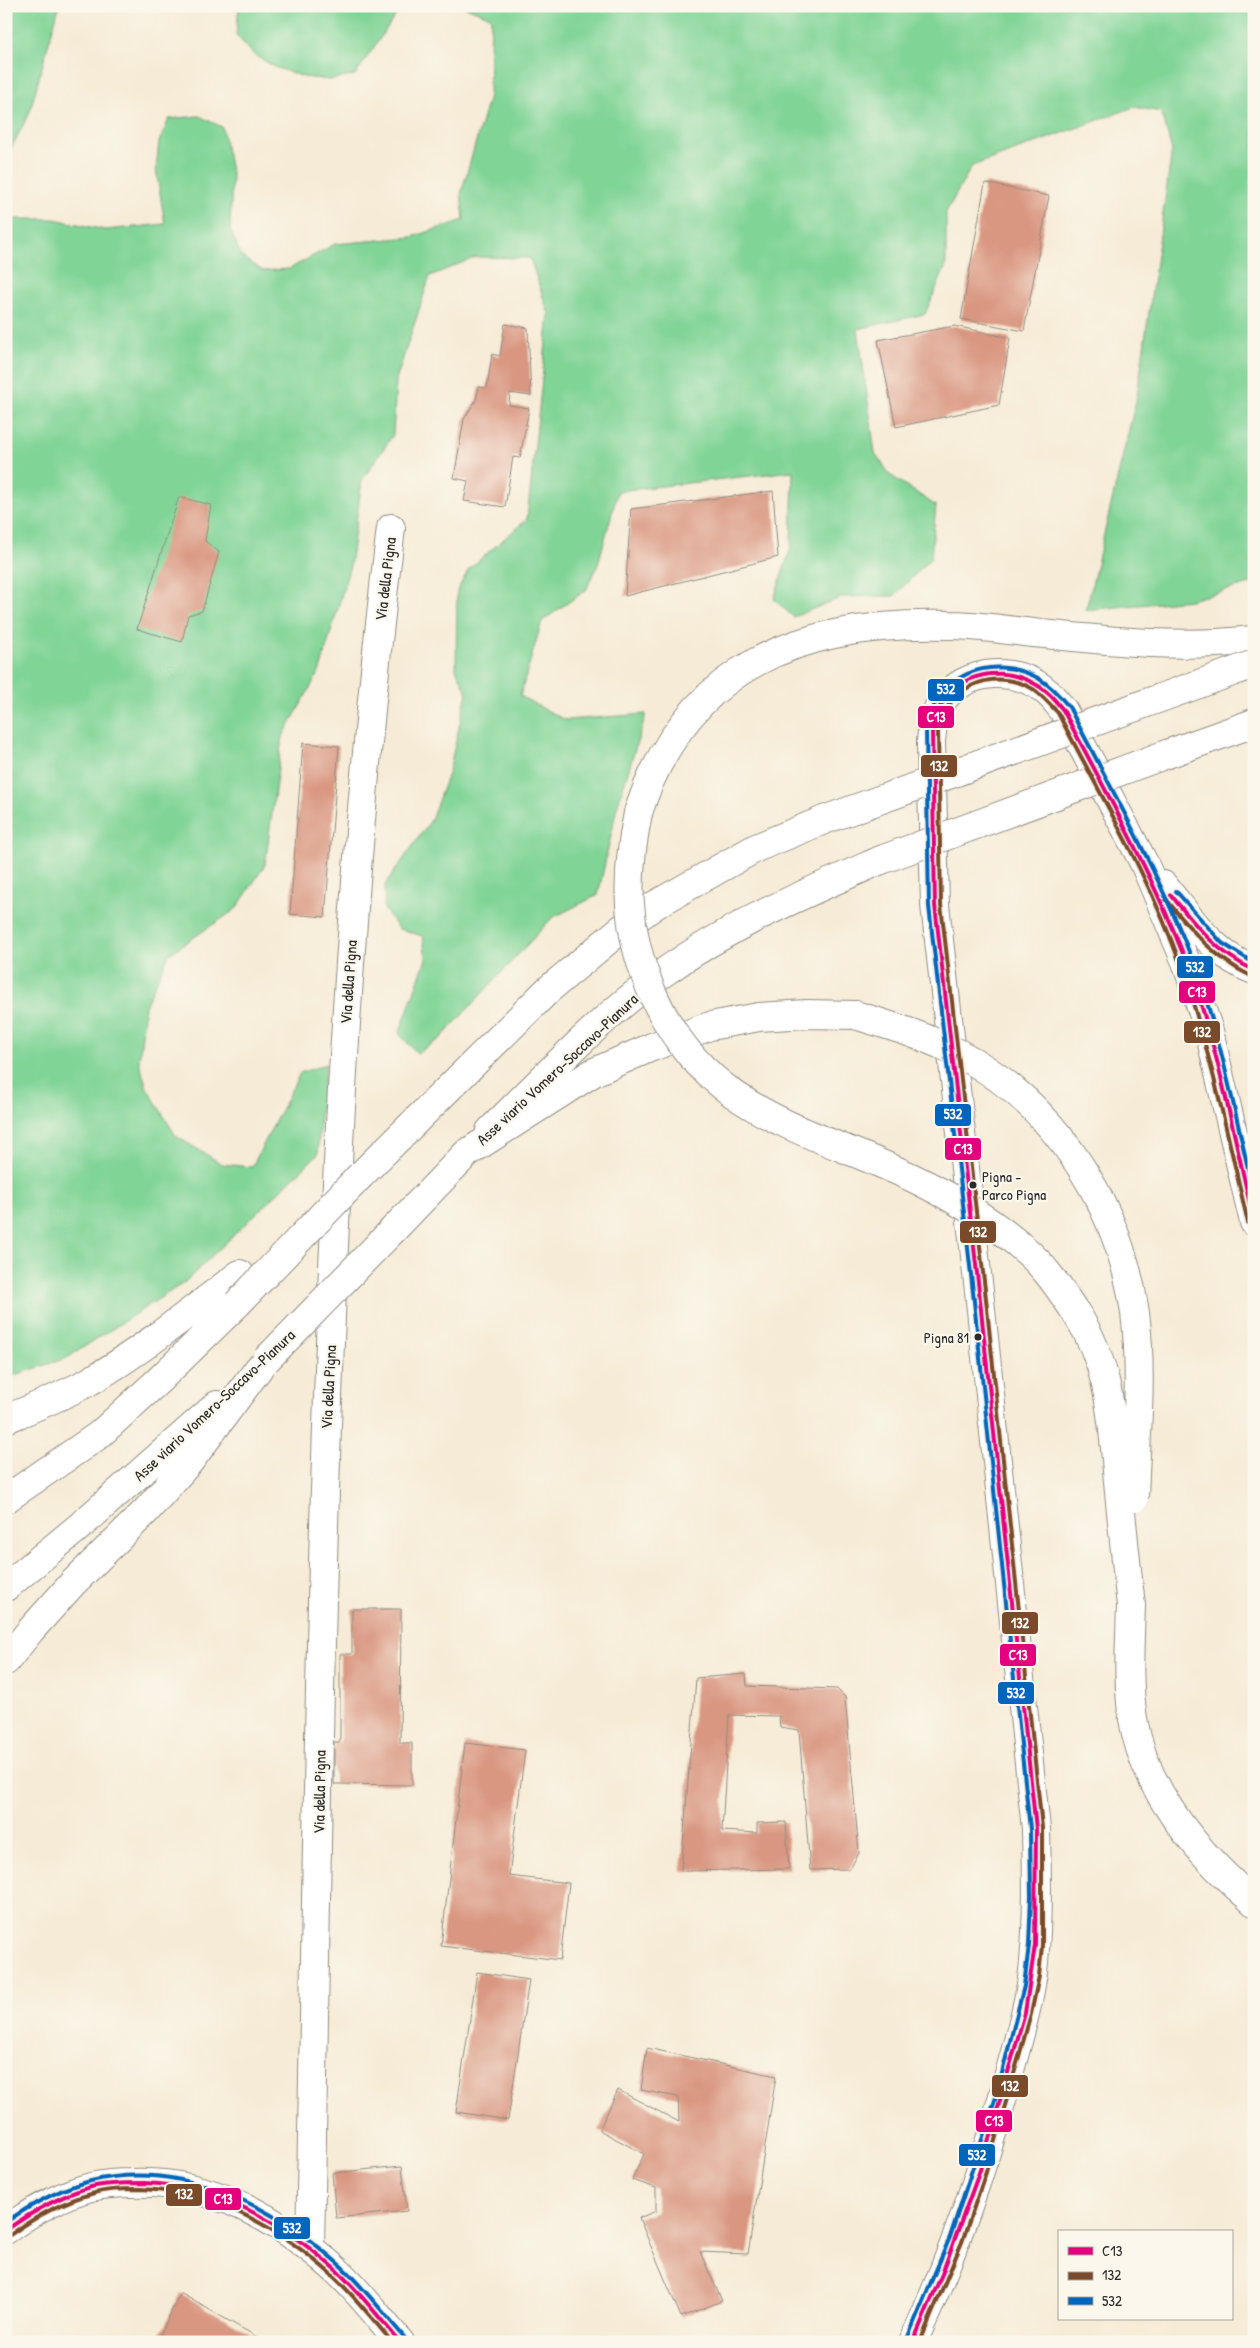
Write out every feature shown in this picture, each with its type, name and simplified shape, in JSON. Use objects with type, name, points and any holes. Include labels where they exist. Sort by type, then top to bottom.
[{"type":"main road","name":"Via della Pigna","points":[[310,2248],[327,1398],[346,1006],[374,668],[391,528]]},
{"type":"main road","points":[[1131,1605],[1110,1393],[1098,1356],[1078,1316],[1054,1282],[1026,1250],[994,1225],[954,1200],[914,1179],[804,1134],[743,1101],[714,1080],[689,1054],[658,1006],[635,946],[629,907],[628,878],[638,813],[648,782],[664,753],[702,701],[732,676],[764,657],[794,644],[829,633],[869,627],[908,625],[951,625],[1134,643],[1191,644],[1254,640]]},
{"type":"main road","points":[[6,1499],[99,1435],[158,1382],[238,1304],[405,1131],[548,990],[620,930],[654,905],[756,848],[824,820],[1254,664]]},
{"type":"main road","points":[[912,2342],[930,2303],[970,2199],[1003,2098],[1019,2036],[1034,1964],[1037,1906],[1036,1829],[979,1291],[935,904],[931,742],[933,723],[941,702],[955,687],[974,677],[995,673],[1023,678],[1047,692],[1063,710],[1144,863],[1186,962],[1208,1031],[1254,1222]]},
{"type":"main road","name":"Asse viario Vomero-Soccavo-Pianura","points":[[6,1587],[88,1520],[262,1364],[467,1153],[585,1038],[664,972],[742,924],[881,860],[1254,722]]},
{"type":"main road","points":[[1144,863],[1206,937],[1223,952],[1254,970]]},
{"type":"main road","points":[[467,1153],[594,1072],[652,1047],[710,1026],[759,1017],[806,1014],[855,1015],[911,1032],[958,1053],[994,1074],[1025,1099],[1079,1164],[1102,1202],[1118,1240],[1129,1276],[1138,1348],[1129,1668],[1133,1719],[1143,1754],[1161,1796],[1188,1837],[1226,1879],[1254,1902]]},
{"type":"main road","points":[[6,1419],[50,1401],[96,1377],[134,1353],[240,1274],[361,1176]]},
{"type":"main road","points":[[6,1662],[30,1631],[74,1582],[146,1511],[190,1461],[262,1364]]},
{"type":"main road","points":[[6,2230],[57,2199],[92,2187],[161,2182],[203,2190],[243,2206],[275,2224],[310,2248],[339,2273],[400,2342]]},
{"type":"green space","points":[[6,6],[59,6],[29,114],[6,158]]},
{"type":"green space","points":[[239,6],[402,6],[355,75],[330,80],[304,77],[277,68],[254,55],[236,35]]},
{"type":"green space","points":[[463,6],[1254,6],[1254,583],[1190,600],[1086,610],[1137,396],[1172,150],[1161,112],[1134,107],[972,166],[946,212],[946,266],[925,314],[858,329],[875,453],[890,475],[936,506],[931,558],[894,596],[843,597],[793,617],[774,599],[791,547],[793,471],[618,491],[598,564],[586,590],[542,621],[520,696],[565,720],[646,714],[617,807],[598,895],[552,918],[440,1039],[417,1053],[399,1034],[426,959],[423,936],[399,929],[384,909],[385,885],[431,820],[449,771],[467,692],[456,669],[457,591],[469,569],[527,519],[549,315],[530,258],[476,257],[430,276],[396,380],[393,435],[362,480],[350,566],[320,670],[282,738],[265,865],[236,909],[169,954],[145,1006],[139,1062],[147,1088],[176,1136],[222,1164],[252,1167],[300,1073],[326,1064],[318,1154],[185,1282],[67,1358],[6,1378],[6,219],[54,219],[105,230],[165,224],[156,169],[159,142],[169,119],[199,116],[222,127],[232,176],[230,230],[242,257],[263,271],[289,269],[335,244],[412,237],[464,220],[461,194],[489,96],[491,17]]},
{"type":"building","points":[[985,183],[1049,196],[1024,331],[961,319]]},
{"type":"building","points":[[505,324],[528,328],[531,396],[510,393],[509,405],[529,408],[520,458],[513,457],[505,507],[464,501],[468,481],[454,478],[464,419],[476,400],[479,387],[487,388],[492,354],[500,356]]},
{"type":"building","points":[[955,326],[1010,338],[999,405],[896,427],[878,340]]},
{"type":"building","points":[[773,491],[778,557],[625,596],[631,509]]},
{"type":"building","points":[[179,497],[211,505],[205,541],[219,552],[202,611],[188,615],[182,642],[137,629]]},
{"type":"building","points":[[303,743],[339,746],[325,917],[290,914]]},
{"type":"building","points":[[352,1609],[401,1609],[400,1743],[412,1743],[412,1785],[334,1784],[334,1742],[340,1742],[340,1654],[352,1654]]},
{"type":"building","points":[[746,1674],[747,1686],[837,1689],[845,1697],[859,1853],[850,1869],[810,1870],[799,1730],[780,1727],[779,1716],[729,1715],[722,1831],[757,1833],[757,1823],[786,1822],[789,1869],[681,1871],[696,1678]]},
{"type":"building","points":[[465,1743],[525,1750],[509,1876],[569,1883],[560,1960],[441,1946]]},
{"type":"building","points":[[477,1972],[529,1980],[508,2120],[456,2112]]},
{"type":"building","points":[[647,2048],[776,2076],[748,2254],[700,2252],[722,2301],[681,2317],[639,2218],[656,2211],[656,2188],[632,2180],[644,2154],[599,2130],[618,2090],[679,2122],[678,2097],[641,2090]]},
{"type":"building","points":[[402,2166],[407,2211],[336,2218],[332,2173]]},
{"type":"building","points":[[180,2293],[266,2342],[157,2342]]},
{"type":"transit line","name":"532","points":[[907,2339],[950,2237],[996,2097],[1024,1986],[1029,1945],[1031,1896],[1030,1829],[973,1292],[929,906],[926,730],[931,711],[940,695],[952,683],[967,674],[984,669],[1001,668],[1020,671],[1038,678],[1055,691],[1069,707],[1149,863],[1192,959],[1219,1046],[1254,1194]]},
{"type":"transit line","name":"C13","points":[[913,2342],[942,2274],[980,2170],[1025,2013],[1035,1945],[1036,1829],[979,1291],[935,905],[932,731],[937,714],[945,699],[956,688],[970,679],[985,675],[1001,674],[1018,677],[1039,686],[1047,692],[1063,710],[1112,803],[1159,897],[1186,961],[1197,993],[1216,1057],[1254,1221]]},
{"type":"transit line","name":"132","points":[[920,2342],[962,2242],[986,2172],[1031,2014],[1039,1976],[1042,1946],[1042,1828],[985,1290],[941,905],[938,732],[942,716],[950,703],[973,685],[987,681],[1018,682],[1040,694],[1058,713],[1140,869],[1169,933],[1201,1030],[1248,1223]]},
{"type":"transit line","name":"532","points":[[1176,891],[1222,943],[1254,963]]},
{"type":"transit line","name":"C13","points":[[1171,895],[1208,938],[1229,956],[1254,970]]},
{"type":"transit line","name":"132","points":[[1166,899],[1204,943],[1226,961],[1251,976]]},
{"type":"transit line","name":"532","points":[[6,2222],[47,2197],[91,2181],[125,2176],[160,2177],[193,2183],[226,2193],[258,2208],[288,2225],[316,2245],[350,2275],[405,2338]]},
{"type":"transit line","name":"C13","points":[[6,2230],[57,2199],[97,2186],[144,2183],[171,2185],[198,2191],[248,2209],[271,2222],[316,2253],[354,2288],[400,2342]]},
{"type":"transit line","name":"132","points":[[10,2235],[39,2216],[59,2206],[80,2197],[103,2191],[121,2189],[167,2191],[219,2204],[268,2227],[312,2258],[341,2284],[392,2342]]},
{"type":"place","name":"Pigna - Parco Pigna","points":[[973,1185]]},
{"type":"place","name":"Pigna 81","points":[[978,1337]]}]
